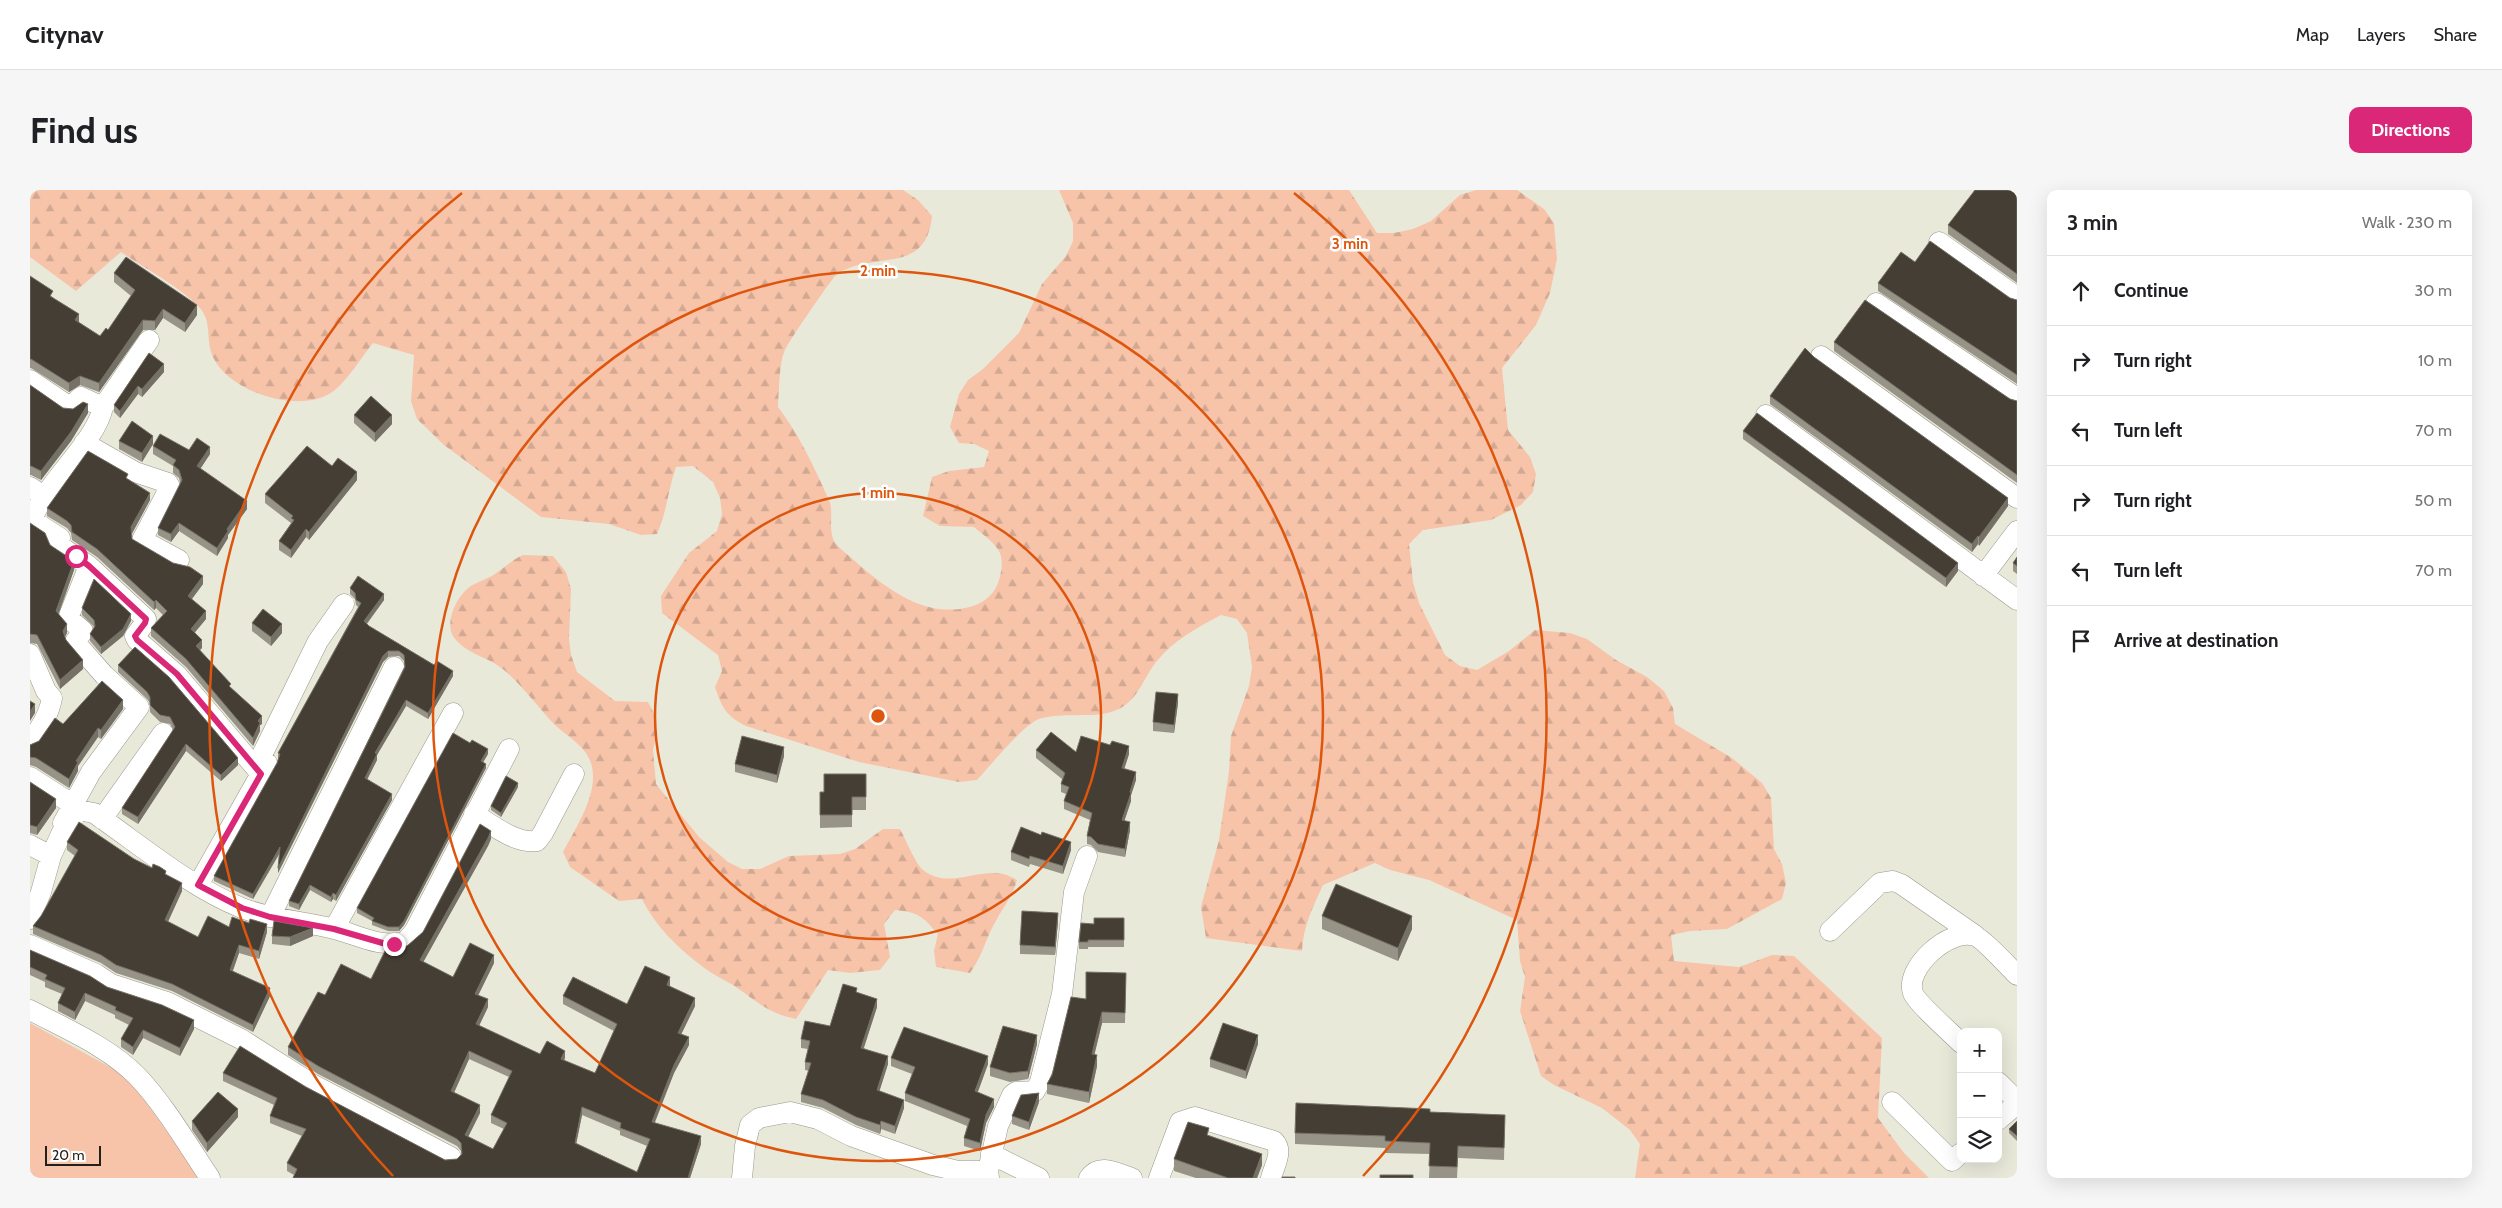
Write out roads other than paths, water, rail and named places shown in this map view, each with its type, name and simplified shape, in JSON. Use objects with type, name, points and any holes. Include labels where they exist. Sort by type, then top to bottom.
[{"type":"street","points":[[1940,242],[2017,297]]},
{"type":"street","points":[[1876,303],[2017,398]]},
{"type":"street","points":[[149,340],[103,407],[101,415],[84,443],[37,492],[32,521],[60,538],[57,544],[89,566],[146,619],[135,636],[137,640],[177,674],[258,771]]},
{"type":"street","points":[[1821,356],[2017,498]]},
{"type":"street","points":[[31,383],[70,407],[81,397],[103,407]]},
{"type":"street","points":[[1766,415],[2017,600]]},
{"type":"street","points":[[84,443],[129,469],[168,483],[170,487],[142,540],[179,560]]},
{"type":"street","points":[[1984,576],[2017,531]]},
{"type":"street","points":[[62,832],[64,821],[72,804],[91,772],[139,708],[104,675],[75,642],[83,630],[68,618],[89,566]]},
{"type":"street","points":[[198,885],[258,771],[318,641],[344,604]]},
{"type":"street","points":[[30,654],[46,691],[52,698],[41,727],[30,742]]},
{"type":"street","points":[[270,917],[394,668]]},
{"type":"street","points":[[334,929],[452,713]]},
{"type":"street","points":[[258,771],[285,731]]},
{"type":"street","points":[[102,819],[163,733]]},
{"type":"street","points":[[30,919],[41,892],[51,856],[62,832],[77,813],[83,811],[94,813],[198,885],[242,908],[270,917],[334,929],[386,944],[405,942],[414,932],[508,749]]},
{"type":"street","points":[[474,814],[518,839],[529,842],[537,840],[543,833],[574,774]]},
{"type":"street","points":[[30,777],[72,804]]},
{"type":"street","points":[[30,845],[51,856]]},
{"type":"street","points":[[989,1168],[998,1126],[1012,1096],[1016,1092],[1035,1092],[1040,1082],[1062,994],[1074,892],[1087,856]]},
{"type":"street","points":[[1830,931],[1880,883],[1893,882],[1901,884],[1976,936],[2017,975]]},
{"type":"street","points":[[1957,1039],[1913,994],[1912,981],[1919,966],[1938,945],[1959,934],[1976,936]]},
{"type":"street","points":[[30,945],[96,974],[111,984],[167,1002],[241,1039],[312,1084],[451,1157]]},
{"type":"street","points":[[30,1010],[106,1052],[137,1077],[175,1125],[210,1178]]},
{"type":"street","points":[[2000,1118],[2017,1102],[2002,1086]]},
{"type":"street","points":[[1892,1102],[1952,1161],[1957,1157]]},
{"type":"street","points":[[742,1178],[745,1146],[750,1125],[759,1118],[790,1112],[818,1119],[851,1136],[933,1165],[958,1171],[989,1168],[1040,1178]]},
{"type":"street","points":[[1167,1176],[1180,1122],[1195,1117],[1274,1141],[1278,1145],[1279,1153],[1271,1178]]},
{"type":"street","points":[[1090,1178],[1097,1170],[1104,1169],[1132,1178]]}]
